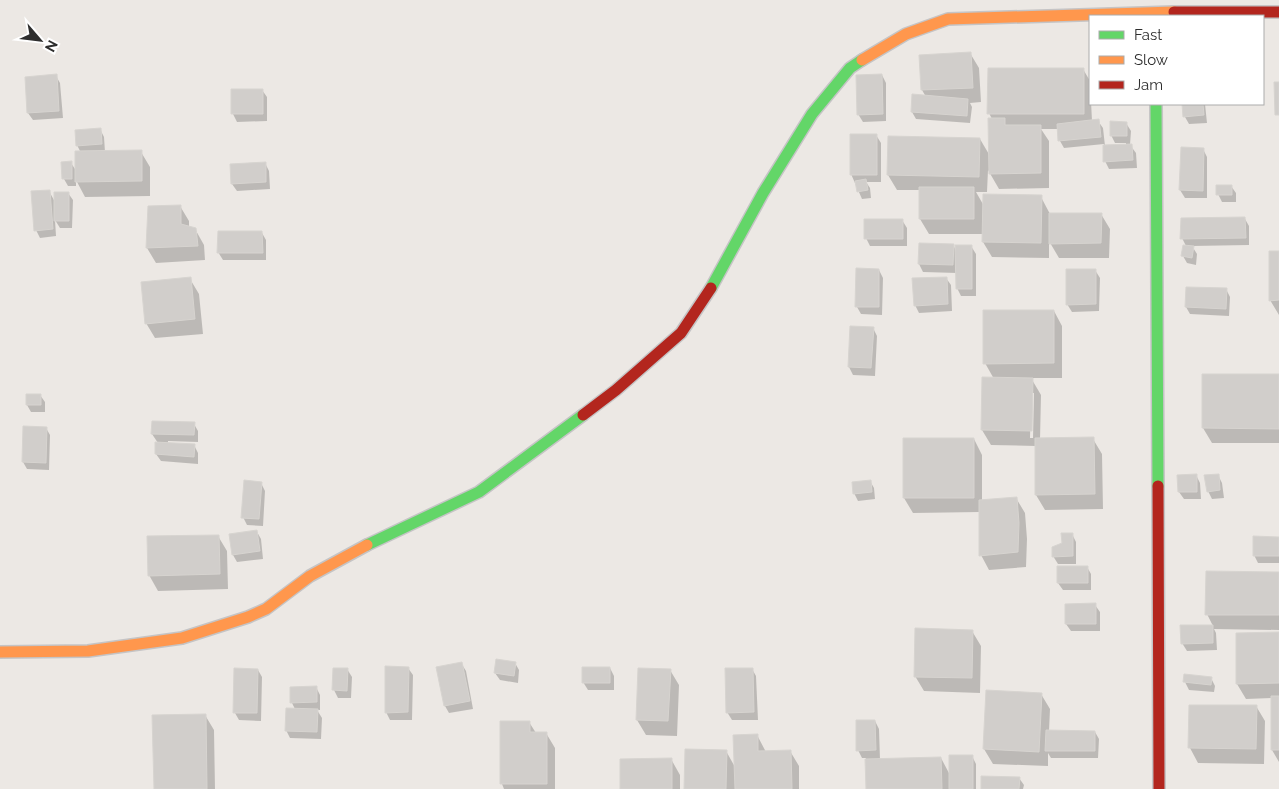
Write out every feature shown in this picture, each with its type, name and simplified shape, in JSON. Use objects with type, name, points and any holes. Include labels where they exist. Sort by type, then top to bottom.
[{"type":"street","points":[[0,652],[88,650],[182,638],[248,617],[266,609],[310,576],[372,543],[479,492],[616,390],[681,333],[713,284],[762,193],[812,114],[850,68],[906,34],[948,19],[1155,12],[1279,12]]},
{"type":"street","points":[[1156,105],[1159,789]]},
{"type":"building","points":[[971,52],[973,88],[921,90],[919,55]]},
{"type":"building","points":[[988,68],[1084,68],[1084,114],[987,114]]},
{"type":"building","points":[[57,74],[59,111],[27,113],[25,77]]},
{"type":"building","points":[[882,74],[883,114],[857,115],[856,75]]},
{"type":"building","points":[[1274,82],[1279,82],[1279,115],[1275,115]]},
{"type":"building","points":[[231,89],[263,89],[263,114],[231,114]]},
{"type":"building","points":[[912,94],[968,99],[967,116],[911,112]]},
{"type":"building","points":[[1182,105],[1203,105],[1204,115],[1183,117]]},
{"type":"building","points":[[988,118],[1005,118],[1005,125],[1041,125],[1041,173],[989,174]]},
{"type":"building","points":[[1099,119],[1101,137],[1058,141],[1057,124]]},
{"type":"building","points":[[1110,121],[1127,122],[1127,136],[1110,136]]},
{"type":"building","points":[[101,128],[102,144],[76,146],[75,130]]},
{"type":"building","points":[[850,134],[877,134],[877,175],[850,175]]},
{"type":"building","points":[[888,136],[980,138],[979,177],[887,175]]},
{"type":"building","points":[[1132,144],[1133,160],[1103,162],[1103,145]]},
{"type":"building","points":[[1181,147],[1204,148],[1203,191],[1179,190]]},
{"type":"building","points":[[142,150],[142,181],[75,182],[75,151]]},
{"type":"building","points":[[72,161],[72,179],[62,179],[61,162]]},
{"type":"building","points":[[266,162],[266,182],[231,184],[230,164]]},
{"type":"building","points":[[866,179],[868,190],[857,192],[855,181]]},
{"type":"building","points":[[1216,185],[1232,185],[1232,195],[1216,195]]},
{"type":"building","points":[[919,187],[974,187],[974,219],[919,219]]},
{"type":"building","points":[[50,190],[53,229],[34,231],[31,191]]},
{"type":"building","points":[[54,192],[69,192],[69,221],[54,221]]},
{"type":"building","points":[[983,194],[1042,195],[1041,243],[982,242]]},
{"type":"building","points":[[181,205],[181,224],[196,228],[198,246],[146,248],[148,206]]},
{"type":"building","points":[[1049,213],[1102,213],[1101,243],[1049,244]]},
{"type":"building","points":[[1245,217],[1246,238],[1180,239],[1181,218]]},
{"type":"building","points":[[864,219],[903,219],[903,239],[864,239]]},
{"type":"building","points":[[218,231],[262,231],[263,253],[217,253]]},
{"type":"building","points":[[919,243],[954,244],[953,265],[918,264]]},
{"type":"building","points":[[955,245],[972,245],[972,289],[956,289]]},
{"type":"building","points":[[1183,245],[1194,246],[1192,258],[1181,256]]},
{"type":"building","points":[[1269,251],[1279,251],[1279,300],[1269,301]]},
{"type":"building","points":[[856,268],[879,269],[879,307],[855,307]]},
{"type":"building","points":[[1066,269],[1096,269],[1096,304],[1066,305]]},
{"type":"building","points":[[191,277],[195,319],[145,324],[141,282]]},
{"type":"building","points":[[947,277],[948,304],[914,306],[912,278]]},
{"type":"building","points":[[1186,287],[1227,288],[1226,309],[1185,307]]},
{"type":"building","points":[[983,310],[1054,310],[1054,363],[983,364]]},
{"type":"building","points":[[850,326],[874,327],[871,368],[848,367]]},
{"type":"building","points":[[1202,374],[1279,374],[1279,429],[1202,428]]},
{"type":"building","points":[[982,377],[1033,378],[1032,431],[981,430]]},
{"type":"building","points":[[26,394],[41,394],[41,405],[26,405]]},
{"type":"building","points":[[152,421],[195,422],[194,435],[151,434]]},
{"type":"building","points":[[23,426],[47,427],[46,463],[22,462]]},
{"type":"building","points":[[1094,437],[1095,494],[1035,495],[1035,438]]},
{"type":"building","points":[[903,438],[974,438],[974,498],[903,498]]},
{"type":"building","points":[[155,442],[195,444],[194,457],[155,454]]},
{"type":"building","points":[[1197,474],[1197,492],[1178,492],[1177,475]]},
{"type":"building","points":[[1219,474],[1220,490],[1207,492],[1204,475]]},
{"type":"building","points":[[244,480],[262,482],[259,519],[241,518]]},
{"type":"building","points":[[871,480],[872,492],[853,494],[852,482]]},
{"type":"building","points":[[1017,497],[1019,523],[1018,552],[979,556],[979,500]]},
{"type":"building","points":[[257,530],[260,551],[232,555],[229,534]]},
{"type":"building","points":[[1061,533],[1073,533],[1073,556],[1052,557],[1052,547],[1062,543]]},
{"type":"building","points":[[219,535],[220,574],[148,576],[147,536]]},
{"type":"building","points":[[1253,536],[1279,537],[1279,556],[1253,556]]},
{"type":"building","points":[[1057,566],[1088,566],[1088,583],[1057,583]]},
{"type":"building","points":[[1206,571],[1279,572],[1279,615],[1205,615]]},
{"type":"building","points":[[1096,603],[1096,624],[1065,624],[1065,604]]},
{"type":"building","points":[[1180,625],[1213,625],[1213,643],[1181,644]]},
{"type":"building","points":[[915,628],[973,630],[972,678],[914,677]]},
{"type":"building","points":[[1279,632],[1279,683],[1236,684],[1236,633]]},
{"type":"building","points":[[496,659],[516,662],[514,676],[494,673]]},
{"type":"building","points":[[462,662],[470,701],[444,706],[436,667]]},
{"type":"building","points":[[385,666],[409,667],[408,712],[385,713]]},
{"type":"building","points":[[582,667],[610,667],[610,683],[582,683]]},
{"type":"building","points":[[234,668],[258,669],[257,713],[233,713]]},
{"type":"building","points":[[333,668],[348,668],[347,691],[332,690]]},
{"type":"building","points":[[638,668],[671,669],[668,721],[636,720]]},
{"type":"building","points":[[725,668],[753,668],[754,712],[726,713]]},
{"type":"building","points":[[1184,674],[1212,677],[1211,685],[1183,682]]},
{"type":"building","points":[[317,686],[317,702],[290,703],[290,687]]},
{"type":"building","points":[[986,690],[1042,693],[1039,752],[983,749]]},
{"type":"building","points":[[1271,696],[1279,696],[1279,750],[1271,750]]},
{"type":"building","points":[[1189,705],[1257,705],[1256,749],[1188,748]]},
{"type":"building","points":[[286,708],[318,709],[317,732],[285,731]]},
{"type":"building","points":[[206,714],[207,789],[154,789],[152,715]]},
{"type":"building","points":[[856,720],[875,720],[876,750],[856,751]]},
{"type":"building","points":[[500,721],[530,721],[530,732],[547,732],[547,784],[500,784]]},
{"type":"building","points":[[1046,730],[1095,731],[1095,751],[1045,751]]},
{"type":"building","points":[[758,734],[758,751],[791,750],[792,789],[735,789],[733,735]]},
{"type":"building","points":[[685,749],[727,750],[726,789],[684,789]]},
{"type":"building","points":[[949,755],[973,755],[973,789],[949,789]]},
{"type":"building","points":[[941,757],[942,789],[866,789],[865,759]]},
{"type":"building","points":[[672,758],[672,789],[620,789],[620,759]]},
{"type":"building","points":[[981,776],[1020,777],[1019,789],[981,789]]},
{"type":"traffic: fast","points":[[711,288],[763,193],[812,114],[850,68],[862,60]]},
{"type":"traffic: fast","points":[[1156,105],[1158,486]]},
{"type":"traffic: fast","points":[[367,545],[479,492],[583,415]]},
{"type":"traffic: slow","points":[[862,60],[906,34],[948,19],[1174,12]]},
{"type":"traffic: slow","points":[[0,652],[88,651],[182,638],[248,617],[266,609],[310,576],[367,545]]},
{"type":"traffic: jam","points":[[1174,12],[1279,12]]},
{"type":"traffic: jam","points":[[583,415],[616,390],[681,333],[711,288]]},
{"type":"traffic: jam","points":[[1158,486],[1159,789]]}]
